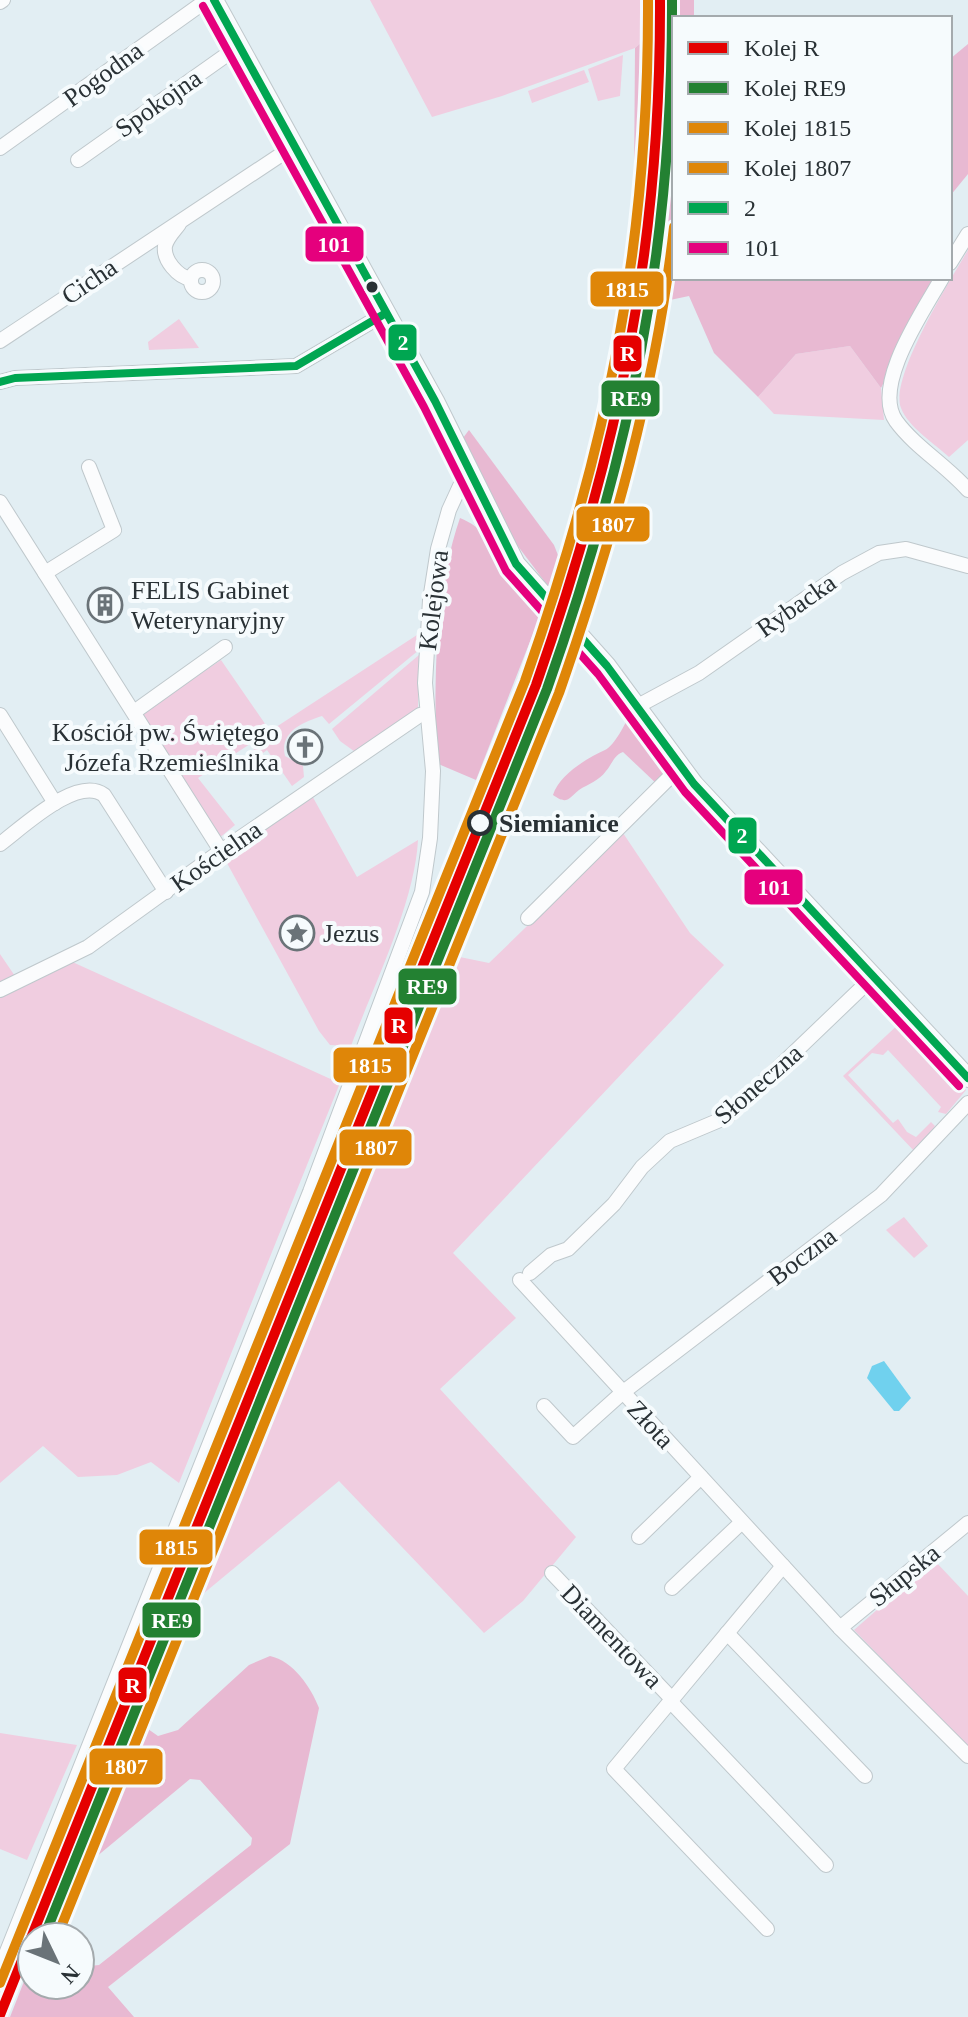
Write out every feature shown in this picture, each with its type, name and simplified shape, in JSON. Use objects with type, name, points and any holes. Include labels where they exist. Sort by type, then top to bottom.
[{"type":"main road","points":[[214,0],[386,313],[507,550],[636,707],[680,767],[968,1078]]},
{"type":"street","name":"Pogodna","points":[[0,148],[207,0]]},
{"type":"street","name":"Spokojna","points":[[78,160],[239,46]]},
{"type":"street","name":"Cicha","points":[[0,341],[177,220],[294,146]]},
{"type":"street","points":[[177,220],[180,225],[166,242],[165,252],[177,273],[191,279]]},
{"type":"street","points":[[952,260],[968,234]]},
{"type":"street","points":[[941,280],[895,370],[888,401],[892,414],[903,429],[968,490]]},
{"type":"street","points":[[0,382],[15,378],[296,366],[386,313]]},
{"type":"street","points":[[45,573],[114,530],[89,467]]},
{"type":"street","name":"Kolejowa","points":[[0,1969],[304,1206],[411,927],[428,864],[433,754],[428,732],[426,644],[438,549],[456,493],[472,478]]},
{"type":"street","points":[[0,502],[221,851]]},
{"type":"street","name":"Rybacka","points":[[636,707],[699,673],[842,573],[879,553],[906,549],[968,566]]},
{"type":"street","points":[[134,712],[225,647]]},
{"type":"street","name":"Kościelna","points":[[0,990],[68,960],[221,851],[420,715],[427,714]]},
{"type":"street","points":[[0,715],[55,803]]},
{"type":"street","points":[[528,918],[680,767]]},
{"type":"street","points":[[0,844],[55,803],[89,788],[104,795],[166,892]]},
{"type":"street","name":"Słoneczna","points":[[525,1277],[551,1255],[568,1249],[614,1204],[635,1175],[664,1146],[727,1117],[873,977]]},
{"type":"street","name":"Boczna","points":[[544,1406],[573,1437],[622,1393],[881,1195],[968,1103]]},
{"type":"street","name":"Złota","points":[[525,1277],[622,1393],[840,1628],[968,1756]]},
{"type":"street","points":[[639,1537],[701,1477]]},
{"type":"street","points":[[672,1588],[742,1522]]},
{"type":"street","name":"Słupska","points":[[840,1628],[968,1523]]},
{"type":"street","points":[[767,1929],[614,1769],[783,1566]]},
{"type":"street","name":"Diamentowa","points":[[552,1573],[671,1700]]},
{"type":"street","points":[[727,1633],[865,1776]]},
{"type":"street","points":[[671,1700],[826,1865]]},
{"type":"shaded area","points":[[370,0],[651,0],[653,33],[635,48],[502,96],[432,117]]},
{"type":"shaded area","points":[[672,0],[694,0],[694,16],[672,16],[672,280],[936,280],[881,388],[850,346],[796,354],[758,397],[714,353],[689,296],[651,304],[666,210]]},
{"type":"shaded area","points":[[653,33],[654,118],[638,305],[626,305],[634,181],[635,48]]},
{"type":"shaded area","points":[[968,44],[968,174],[952,194],[952,57]]},
{"type":"shaded area","points":[[623,55],[620,96],[598,101],[588,69]]},
{"type":"shaded area","points":[[584,70],[589,82],[532,103],[528,91]]},
{"type":"shaded area","points":[[968,250],[968,440],[949,457],[909,422],[901,408],[900,394],[912,352]]},
{"type":"shaded area","points":[[179,319],[199,348],[149,350],[148,342]]},
{"type":"shaded area","points":[[850,346],[881,388],[884,420],[774,414],[758,397],[796,354]]},
{"type":"shaded area","points":[[469,430],[554,545],[568,581],[560,602],[508,533],[463,438]]},
{"type":"shaded area","points":[[460,518],[485,534],[543,608],[476,780],[436,763],[440,608]]},
{"type":"shaded area","points":[[420,633],[419,650],[329,724],[322,716],[307,721],[289,734],[284,748],[285,756],[303,766],[304,777],[292,786],[267,750],[259,756],[250,744],[198,778],[235,825],[218,839],[139,715],[221,660],[270,731]]},
{"type":"shaded area","points":[[419,655],[418,710],[358,754],[340,741],[332,729]]},
{"type":"shaded area","points":[[630,714],[671,773],[659,786],[623,752],[600,777],[570,798],[561,800],[553,795],[567,774],[612,744]]},
{"type":"shaded area","points":[[310,792],[357,877],[418,840],[401,917],[351,1046],[330,1045],[319,1031],[222,854]]},
{"type":"shaded area","points":[[623,833],[690,933],[724,965],[453,1253],[516,1318],[440,1389],[576,1537],[523,1601],[484,1633],[339,1481],[174,1618],[337,1207],[450,955],[489,963]]},
{"type":"shaded area","points":[[0,954],[19,982],[68,960],[335,1081],[342,1078],[179,1483],[151,1462],[117,1475],[78,1477],[43,1446],[0,1483]]},
{"type":"shaded area","points":[[902,1021],[966,1090],[946,1114],[938,1112],[941,1107],[888,1050],[883,1055],[872,1053],[848,1075],[893,1123],[898,1119],[907,1132],[916,1137],[931,1122],[935,1126],[916,1153],[843,1076]]},
{"type":"shaded area","points":[[904,1217],[928,1246],[914,1258],[886,1230]]},
{"type":"shaded area","points":[[934,1560],[968,1596],[968,1747],[854,1630]]},
{"type":"shaded area","points":[[270,1656],[286,1663],[300,1676],[319,1708],[290,1844],[108,1987],[134,2017],[10,2017],[16,2001],[96,2001],[96,1965],[251,1845],[252,1838],[200,1780],[190,1779],[84,1867],[49,1921],[139,1703],[148,1729],[158,1736],[178,1730],[249,1665]]},
{"type":"shaded area","points":[[0,1733],[77,1745],[27,1860],[0,1849]]},
{"type":"water","points":[[884,1361],[911,1398],[899,1411],[894,1411],[867,1378],[872,1366]]},
{"type":"rail line","name":"1815","points":[[0,1983],[525,681],[554,595],[579,511],[618,346],[641,178],[648,0]]},
{"type":"rail line","name":"R","points":[[0,2015],[536,685],[565,599],[612,431],[643,264],[653,179],[660,0]]},
{"type":"rail line","name":"RE9","points":[[50,1921],[547,689],[576,602],[623,434],[655,266],[665,180],[672,0]]},
{"type":"rail line","name":"1807","points":[[63,1921],[559,693],[597,579],[630,463],[656,346],[672,242]]},
{"type":"transit line","name":"2","points":[[214,0],[435,401],[516,564],[607,666],[694,784],[968,1078]]},
{"type":"transit line","name":"101","points":[[203,6],[424,407],[506,571],[598,674],[685,792],[959,1086]]},
{"type":"transit line","name":"2","points":[[0,382],[15,378],[296,366],[386,313]]},
{"type":"place","name":"FELIS Gabinet Weterynaryjny","points":[[105,605]]},
{"type":"place","name":"Kościół pw. Świętego Józefa Rzemieślnika","points":[[305,747]]},
{"type":"place","name":"Siemianice","points":[[480,823]]},
{"type":"place","name":"Jezus","points":[[297,933]]}]
